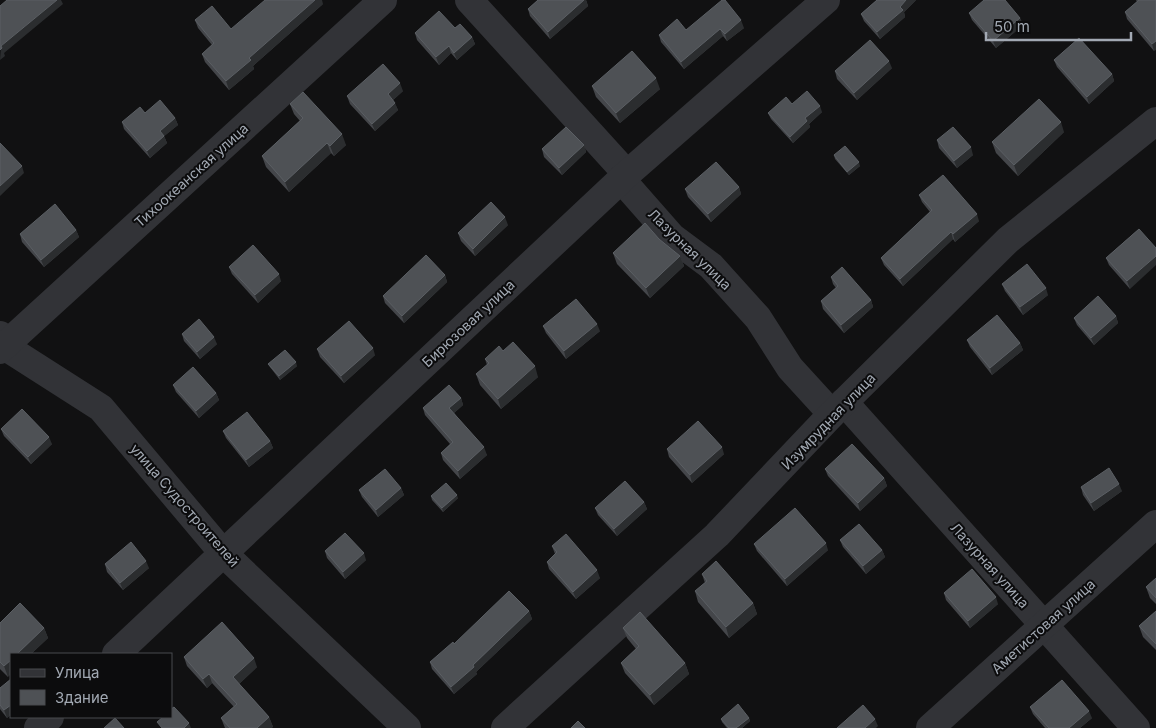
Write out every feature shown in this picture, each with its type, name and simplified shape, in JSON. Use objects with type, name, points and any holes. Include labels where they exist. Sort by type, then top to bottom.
[{"type":"street","name":"Тихоокеанская улица","points":[[1,344],[383,0]]},
{"type":"street","name":"Лазурная улица","points":[[469,0],[624,176],[672,236],[711,266],[758,318],[790,368],[838,408],[1044,624],[1136,728]]},
{"type":"street","name":"Бирюзовая улица","points":[[117,653],[624,176],[826,0]]},
{"type":"street","name":"Изумрудная улица","points":[[505,728],[718,535],[838,408],[1008,240],[1156,121]]},
{"type":"street","name":"улица Судостроителей","points":[[1,344],[101,408],[223,553],[407,728]]},
{"type":"street","name":"Аметистовая улица","points":[[930,728],[1156,524]]},
{"type":"street","points":[[38,728],[49,718]]},
{"type":"building","points":[[7,0],[57,0],[1,46],[0,50],[0,6]]},
{"type":"building","points":[[265,0],[315,0],[249,58],[251,60],[226,81],[202,54],[214,43],[195,20],[212,6],[231,29]]},
{"type":"building","points":[[538,0],[584,0],[548,32],[528,9]]},
{"type":"building","points":[[722,0],[725,0],[741,20],[725,34],[720,29],[681,62],[659,35],[677,19],[686,30]]},
{"type":"building","points":[[877,0],[906,0],[900,7],[903,10],[877,32],[861,14]]},
{"type":"building","points":[[984,0],[1005,0],[1020,18],[993,41],[969,13]]},
{"type":"building","points":[[1139,0],[1156,0],[1156,41],[1152,44],[1125,12]]},
{"type":"building","points":[[439,11],[455,28],[460,24],[472,37],[454,53],[449,46],[436,57],[415,33]]},
{"type":"building","points":[[1079,38],[1112,74],[1087,97],[1054,60]]},
{"type":"building","points":[[870,40],[889,61],[854,93],[835,71]]},
{"type":"building","points":[[632,51],[656,78],[616,113],[592,86]]},
{"type":"building","points":[[383,64],[400,83],[388,94],[395,103],[372,124],[347,96]]},
{"type":"building","points":[[807,91],[820,106],[805,118],[807,121],[790,137],[768,113],[786,97],[792,104]]},
{"type":"building","points":[[303,92],[342,134],[330,146],[327,143],[285,182],[262,156],[303,118],[290,104]]},
{"type":"building","points":[[1039,99],[1061,122],[1014,165],[992,142]]},
{"type":"building","points":[[160,100],[175,118],[160,131],[164,136],[147,151],[122,122],[140,107],[145,113]]},
{"type":"building","points":[[566,127],[584,145],[559,168],[542,149]]},
{"type":"building","points":[[953,127],[971,147],[954,161],[937,140]]},
{"type":"building","points":[[0,143],[22,166],[0,186]]},
{"type":"building","points":[[845,146],[859,162],[847,172],[834,155]]},
{"type":"building","points":[[716,162],[739,187],[708,214],[685,189]]},
{"type":"building","points":[[943,175],[977,214],[953,234],[951,232],[900,279],[881,258],[932,210],[919,195]]},
{"type":"building","points":[[491,202],[505,217],[473,249],[458,233]]},
{"type":"building","points":[[55,204],[76,230],[41,260],[20,234]]},
{"type":"building","points":[[645,223],[659,239],[680,256],[646,288],[613,253]]},
{"type":"building","points":[[1139,229],[1156,248],[1156,256],[1127,281],[1106,258]]},
{"type":"building","points":[[253,245],[279,274],[255,295],[229,267]]},
{"type":"building","points":[[426,255],[445,275],[402,316],[383,296]]},
{"type":"building","points":[[1027,264],[1046,288],[1020,307],[1002,284]]},
{"type":"building","points":[[842,267],[871,300],[841,325],[821,301],[838,286],[831,277]]},
{"type":"building","points":[[1098,296],[1116,316],[1091,338],[1074,318]]},
{"type":"building","points":[[576,299],[597,324],[564,351],[543,326]]},
{"type":"building","points":[[997,315],[1020,343],[990,368],[967,340]]},
{"type":"building","points":[[199,319],[214,337],[197,352],[182,334]]},
{"type":"building","points":[[349,321],[373,348],[341,376],[317,349]]},
{"type":"building","points":[[513,342],[535,366],[498,399],[476,374],[489,363],[485,359],[499,346],[503,351]]},
{"type":"building","points":[[285,350],[296,362],[279,376],[268,364]]},
{"type":"building","points":[[193,367],[216,393],[196,411],[173,385]]},
{"type":"building","points":[[449,385],[461,398],[449,408],[484,447],[458,471],[441,453],[453,442],[423,408]]},
{"type":"building","points":[[22,409],[49,437],[28,457],[1,429]]},
{"type":"building","points":[[247,412],[270,441],[246,460],[223,431]]},
{"type":"building","points":[[698,421],[722,447],[690,475],[667,449]]},
{"type":"building","points":[[852,444],[884,478],[858,503],[825,469]]},
{"type":"building","points":[[1109,468],[1119,484],[1091,503],[1081,487]]},
{"type":"building","points":[[385,469],[401,488],[376,510],[359,490]]},
{"type":"building","points":[[625,481],[644,502],[614,529],[595,508]]},
{"type":"building","points":[[446,483],[457,495],[442,508],[431,496]]},
{"type":"building","points":[[795,508],[826,543],[785,579],[754,544]]},
{"type":"building","points":[[859,524],[882,550],[863,566],[840,540]]},
{"type":"building","points":[[345,533],[364,553],[343,572],[325,551]]},
{"type":"building","points":[[566,534],[597,570],[573,592],[547,562],[557,552],[552,546]]},
{"type":"building","points":[[131,542],[146,561],[120,583],[105,564]]},
{"type":"building","points":[[716,561],[753,603],[726,627],[695,591],[707,581],[702,574]]},
{"type":"building","points":[[972,569],[996,597],[968,621],[944,593]]},
{"type":"building","points":[[1156,578],[1156,598],[1146,587]]},
{"type":"building","points":[[509,591],[529,611],[473,665],[474,667],[451,687],[430,662],[453,642],[454,644]]},
{"type":"building","points":[[20,603],[44,628],[18,653],[10,653],[10,661],[4,666],[0,662],[0,623]]},
{"type":"building","points":[[1156,611],[1156,644],[1139,626]]},
{"type":"building","points":[[640,612],[685,663],[650,695],[621,663],[639,646],[623,628]]},
{"type":"building","points":[[222,622],[254,658],[233,677],[269,717],[257,728],[230,728],[221,718],[237,704],[209,674],[203,679],[184,657]]},
{"type":"building","points":[[10,680],[10,706],[4,710],[0,705],[0,688]]},
{"type":"building","points":[[1062,680],[1089,711],[1069,728],[1049,728],[1030,707]]},
{"type":"building","points":[[738,704],[749,718],[736,728],[729,728],[721,719]]},
{"type":"building","points":[[863,705],[875,719],[865,728],[837,728]]},
{"type":"building","points":[[174,707],[189,723],[184,728],[162,728],[157,722],[162,718],[172,718],[172,708]]},
{"type":"building","points":[[115,718],[124,728],[104,728]]},
{"type":"building","points":[[578,721],[585,728],[571,728]]}]
